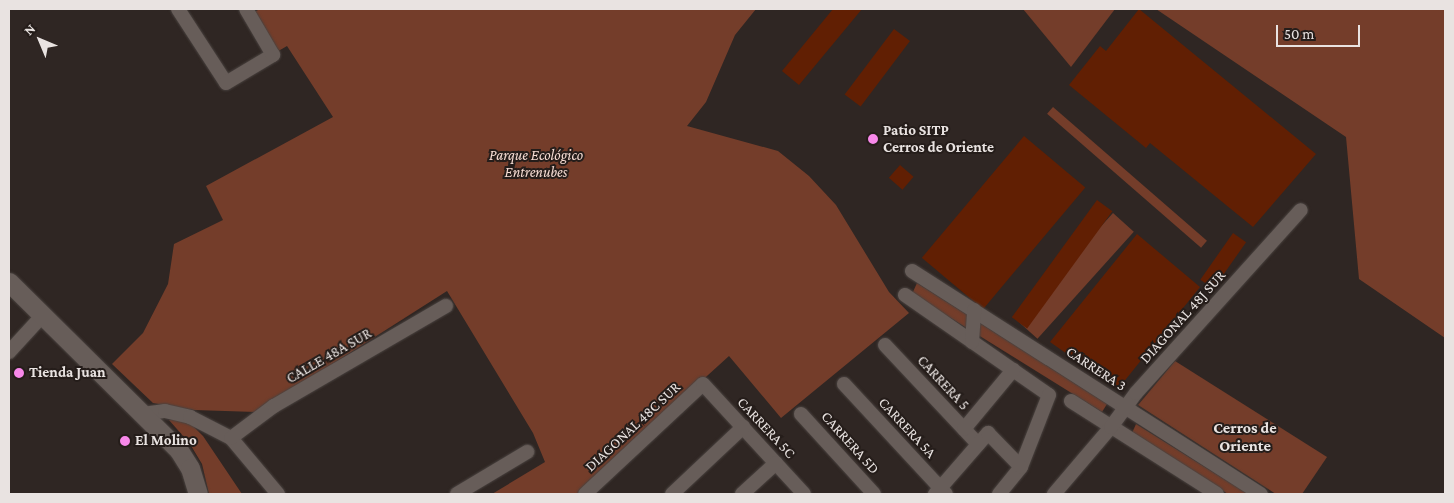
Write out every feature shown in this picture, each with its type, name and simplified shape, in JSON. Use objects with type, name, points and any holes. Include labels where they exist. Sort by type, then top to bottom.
[{"type":"main road","points":[[9,282],[178,449],[190,468],[198,494]]},
{"type":"street","points":[[178,9],[226,83],[273,55],[246,9]]},
{"type":"street","name":"DIAGONAL 48J SUR","points":[[1054,494],[1111,427],[1124,407],[1301,210]]},
{"type":"street","name":"CARRERA 3","points":[[912,272],[1262,494]]},
{"type":"street","points":[[905,295],[1049,395],[1021,467],[999,494]]},
{"type":"street","name":"CALLE 48A SUR","points":[[231,438],[274,406],[446,306]]},
{"type":"street","points":[[972,342],[974,310]]},
{"type":"street","points":[[9,352],[43,315]]},
{"type":"street","name":"CARRERA 5","points":[[885,345],[978,444]]},
{"type":"street","points":[[964,429],[1014,370]]},
{"type":"street","name":"CARRERA 5C","points":[[703,384],[804,494]]},
{"type":"street","name":"DIAGONAL 48C SUR","points":[[591,492],[703,384]]},
{"type":"street","name":"CARRERA 5A","points":[[844,384],[941,492]]},
{"type":"street","points":[[1072,401],[1217,494]]},
{"type":"street","points":[[143,414],[165,411],[190,416],[231,438],[278,494]]},
{"type":"street","name":"CARRERA 5D","points":[[801,414],[874,494]]},
{"type":"street","points":[[672,494],[742,427]]},
{"type":"street","points":[[941,492],[988,433],[1021,467]]},
{"type":"street","points":[[457,494],[527,452]]},
{"type":"street","points":[[742,494],[776,463]]},
{"type":"green space","name":"Parque Ecológico Entrenubes","points":[[260,9],[756,9],[735,35],[706,102],[687,126],[778,151],[809,176],[836,205],[889,292],[909,313],[781,418],[729,356],[577,494],[492,494],[545,462],[533,433],[447,291],[257,412],[194,410],[153,403],[112,364],[143,333],[168,284],[174,244],[223,220],[206,186],[333,117],[287,46],[275,53],[252,13]]},
{"type":"green space","points":[[1023,9],[1115,9],[1071,67]]},
{"type":"green space","points":[[1156,9],[1445,9],[1445,338],[1359,279],[1346,137]]},
{"type":"green space","points":[[1053,107],[1207,241],[1201,248],[1047,114]]},
{"type":"green space","points":[[1113,213],[1134,232],[1037,339],[1017,320]]},
{"type":"green space","points":[[917,283],[1107,404],[1102,412],[912,294]]},
{"type":"green space","points":[[1175,361],[1327,457],[1302,494],[1276,494],[1138,405]]},
{"type":"green space","points":[[180,419],[192,425],[203,436],[242,494],[209,494],[202,464],[190,444],[169,420]]},
{"type":"green space","points":[[1136,424],[1248,494],[1228,494],[1132,433]]},
{"type":"building","points":[[833,9],[862,9],[799,85],[782,71]]},
{"type":"building","points":[[1139,9],[1316,154],[1253,227],[1150,143],[1146,148],[1069,85],[1100,46],[1106,51]]},
{"type":"building","points":[[894,29],[910,41],[861,107],[845,94]]},
{"type":"building","points":[[1024,136],[1085,187],[983,309],[922,258]]},
{"type":"building","points":[[900,165],[914,177],[902,190],[889,178]]},
{"type":"building","points":[[1097,200],[1112,211],[1027,328],[1012,317]]},
{"type":"building","points":[[1233,233],[1246,242],[1213,289],[1200,280]]},
{"type":"building","points":[[1137,234],[1200,287],[1118,389],[1092,368],[1090,370],[1050,342]]},
{"type":"place","name":"Patio SITP Cerros de Oriente","points":[[873,139]]},
{"type":"place","name":"Tienda Juan","points":[[19,373]]},
{"type":"place","name":"El Molino","points":[[125,441]]},
{"type":"district","name":"Cerros de Oriente","points":[[1245,437]]}]
